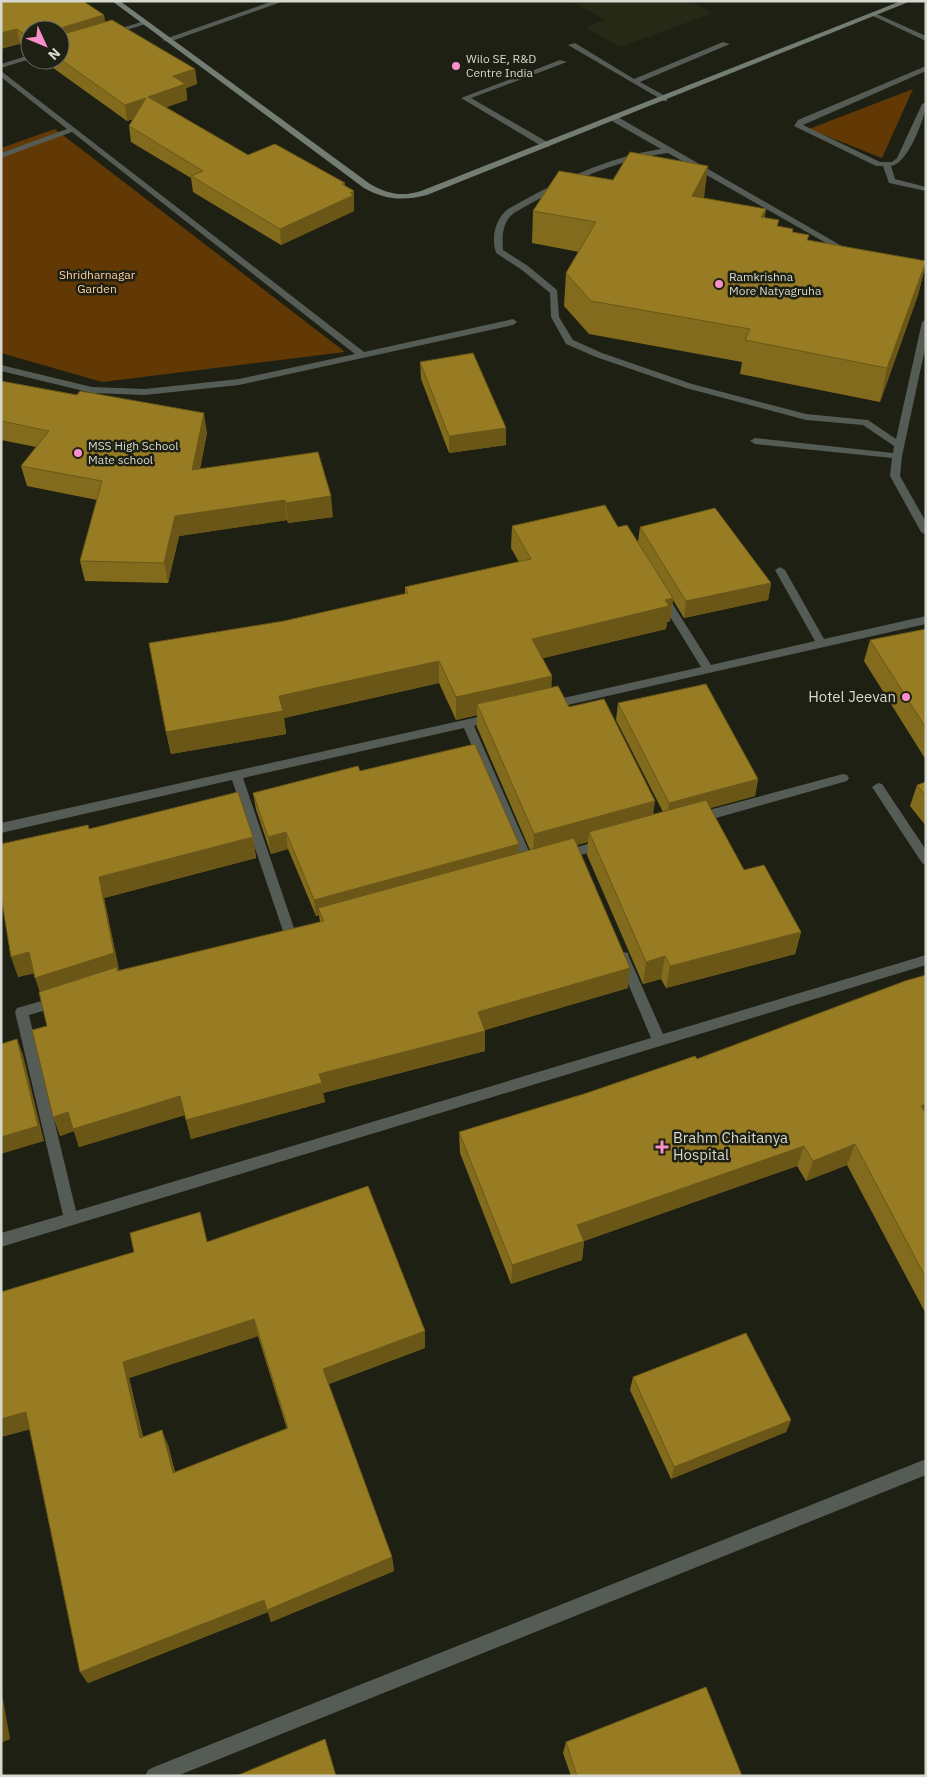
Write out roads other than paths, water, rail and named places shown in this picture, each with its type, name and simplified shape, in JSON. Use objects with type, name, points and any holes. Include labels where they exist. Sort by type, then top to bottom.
[{"type":"street","points":[[115,1],[367,186],[386,196],[405,198],[415,196],[664,99],[908,1]]},
{"type":"street","points":[[166,40],[281,1]]},
{"type":"street","points":[[875,15],[926,39]]},
{"type":"street","points":[[107,34],[144,23]]},
{"type":"street","points":[[635,81],[726,44]]},
{"type":"street","points":[[572,45],[664,99]]},
{"type":"street","points":[[1,66],[20,60]]},
{"type":"street","points":[[546,145],[465,98],[563,62]]},
{"type":"street","points":[[926,68],[801,122],[798,126],[879,164],[894,164],[900,159],[926,104]]},
{"type":"street","points":[[1,73],[362,355]]},
{"type":"street","points":[[613,118],[858,257]]},
{"type":"street","points":[[1,156],[73,130]]},
{"type":"street","points":[[670,150],[645,152],[615,162],[572,180],[505,216],[497,233],[499,251],[525,268],[554,292],[555,317],[569,342],[599,355],[689,386],[806,417],[866,422],[898,451]]},
{"type":"street","points":[[886,164],[892,181],[926,189]]},
{"type":"street","points":[[1,368],[92,390],[145,392],[239,382],[513,322]]},
{"type":"street","points":[[926,322],[898,451],[895,476],[926,532]]},
{"type":"street","points":[[755,441],[898,451]]},
{"type":"street","points":[[780,570],[822,643]]},
{"type":"street","points":[[656,586],[708,669]]},
{"type":"street","points":[[540,707],[598,699],[708,669],[926,620]]},
{"type":"street","points":[[1,828],[503,715]]},
{"type":"street","points":[[467,723],[524,866],[549,859],[579,856],[615,841]]},
{"type":"street","points":[[236,775],[289,931]]},
{"type":"street","points":[[682,822],[843,778]]},
{"type":"street","points":[[878,787],[926,860]]},
{"type":"street","points":[[616,941],[659,1040]]},
{"type":"street","points":[[1,1240],[926,960]]},
{"type":"street","points":[[68,998],[22,1012],[71,1218]]},
{"type":"street","points":[[154,1776],[926,1467]]},
{"type":"place","name":"Wilo SE, R&D Centre India","points":[[456,66]]},
{"type":"place","name":"Ramkrishna More Natyagruha","points":[[719,284]]},
{"type":"place","name":"MSS High School Mate school","points":[[78,453]]},
{"type":"place","name":"Hotel Jeevan","points":[[906,697]]},
{"type":"place","name":"Brahm Chaitanya Hospital","points":[[662,1147]]},
{"type":"park label","name":"Shridharnagar Garden","points":[[97,282]]}]
